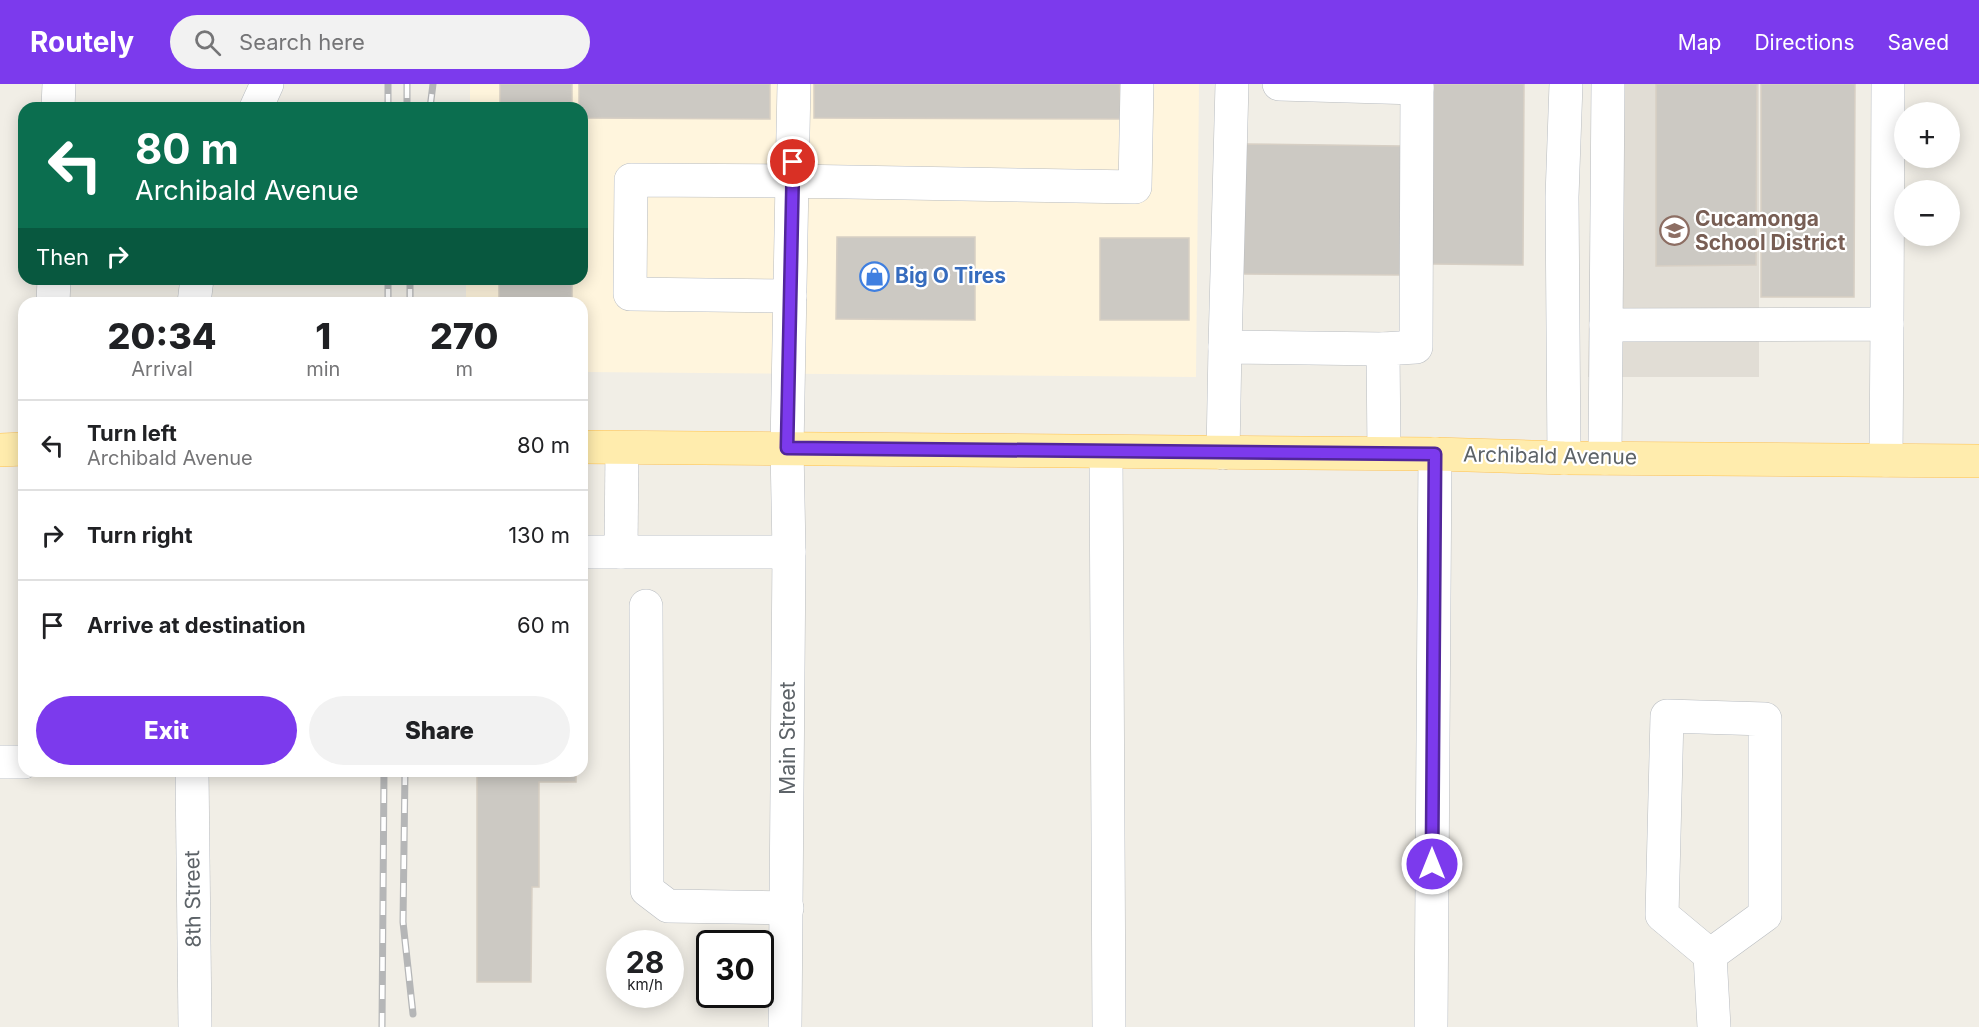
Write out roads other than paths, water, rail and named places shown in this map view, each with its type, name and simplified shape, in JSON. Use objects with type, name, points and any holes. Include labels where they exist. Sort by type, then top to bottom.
[{"type":"main road","name":"Archibald Avenue","points":[[588,447],[1384,453],[1564,458],[1979,461]]},
{"type":"main road","points":[[0,450],[18,449]]},
{"type":"street","points":[[58,84],[58,102]]},
{"type":"street","points":[[259,102],[267,84]]},
{"type":"street","name":"Main Street","points":[[785,1027],[789,552],[787,448],[794,84]]},
{"type":"street","points":[[790,296],[630,294],[631,180],[1135,187],[1137,84]]},
{"type":"street","points":[[1223,453],[1232,84]]},
{"type":"street","points":[[1225,347],[1383,349],[1416,347],[1417,86],[1279,84]]},
{"type":"street","points":[[1564,458],[1562,197],[1566,84]]},
{"type":"street","points":[[1605,458],[1608,84]]},
{"type":"street","points":[[1886,460],[1888,84]]},
{"type":"street","points":[[1606,325],[1887,324]]},
{"type":"street","points":[[1383,349],[1384,453]]},
{"type":"street","points":[[621,552],[622,448]]},
{"type":"street","points":[[1106,452],[1109,1027]]},
{"type":"street","points":[[1431,1027],[1435,454]]},
{"type":"street","points":[[588,552],[789,552]]},
{"type":"street","points":[[646,606],[647,890],[668,906],[787,908]]},
{"type":"street","points":[[1710,955],[1765,915],[1765,719],[1667,716],[1662,915],[1710,955],[1714,1027]]},
{"type":"street","points":[[0,762],[18,762]]},
{"type":"street","name":"8th Street","points":[[192,777],[195,1027]]},
{"type":"railway","points":[[388,84],[388,102]]},
{"type":"railway","points":[[407,84],[407,102]]},
{"type":"railway","points":[[431,102],[433,84]]},
{"type":"railway","points":[[388,285],[388,297]]},
{"type":"railway","points":[[410,285],[410,297]]},
{"type":"railway","points":[[382,1027],[384,777]]},
{"type":"railway","points":[[405,777],[403,922],[413,1014]]},
{"type":"place","name":"Cucamonga School District","points":[[1674,231]]},
{"type":"place","name":"Big O Tires","points":[[874,276]]}]
